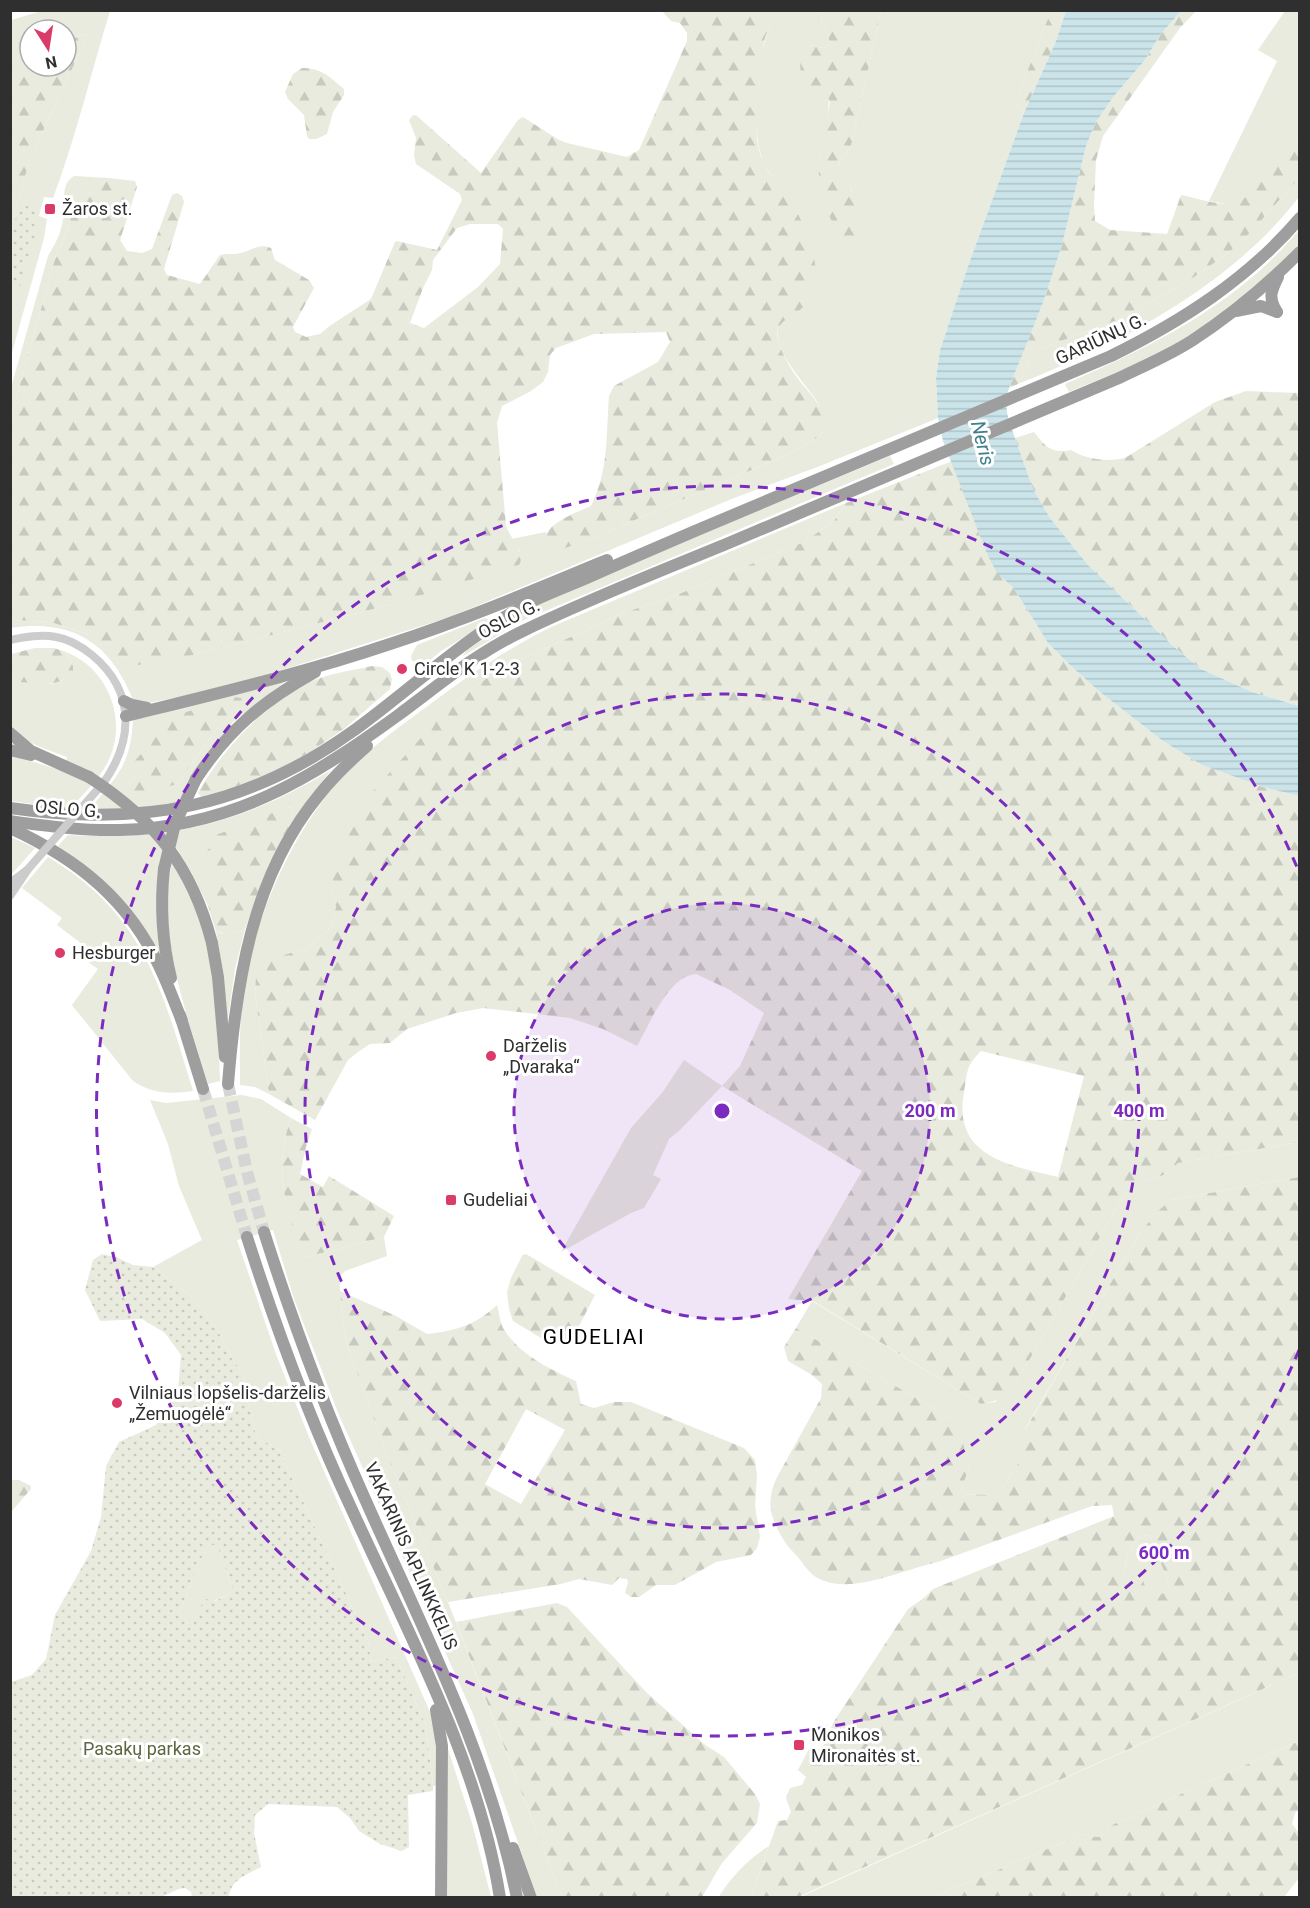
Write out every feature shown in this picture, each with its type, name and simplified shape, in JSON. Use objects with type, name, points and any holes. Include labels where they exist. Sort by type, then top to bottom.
[{"type":"highway","name":"GARIŪNŲ G.","points":[[890,449],[1111,356],[1186,316],[1246,272],[1299,218]]},
{"type":"highway","points":[[1232,312],[1299,252]]},
{"type":"highway","points":[[1232,312],[1261,306],[1277,312],[1270,294],[1281,270]]},
{"type":"highway","name":"OSLO G.","points":[[10,821],[88,830],[120,830],[171,825],[223,814],[268,797],[353,748],[487,650],[520,632],[1158,360],[1191,341],[1232,312]]},
{"type":"highway","name":"OSLO G.","points":[[10,808],[83,815],[146,814],[204,803],[263,784],[295,768],[355,729],[470,640],[533,601],[890,449]]},
{"type":"highway","points":[[126,716],[346,658],[465,618],[716,516],[812,481]]},
{"type":"highway","points":[[203,1089],[182,1021],[163,939],[161,894],[164,869],[175,825],[196,779],[230,733],[286,688],[346,658]]},
{"type":"highway","points":[[124,701],[132,705],[155,709]]},
{"type":"highway","points":[[10,733],[32,751],[89,777],[126,803],[178,860],[201,905],[212,942],[218,977],[228,1084],[233,1028],[246,949],[279,859],[296,828],[319,795],[352,760],[405,711]]},
{"type":"highway","points":[[10,750],[58,763]]},
{"type":"highway","points":[[10,828],[54,850],[80,867],[123,909],[144,937],[161,969],[182,1021]]},
{"type":"highway","name":"VAKARINIS APLINKKELIS","points":[[264,1232],[321,1396],[446,1676],[484,1773],[517,1898]]},
{"type":"highway","name":"VAKARINIS APLINKKELIS","points":[[247,1237],[304,1401],[351,1510],[431,1682],[469,1780],[490,1850],[500,1898]]},
{"type":"highway","points":[[431,1682],[442,1746],[441,1898]]},
{"type":"highway","points":[[496,1812],[531,1898]]},
{"type":"street","points":[[10,640],[44,636],[69,640],[86,650],[113,678],[124,701],[126,716],[121,753],[110,774],[29,868],[10,896]]},
{"type":"street","points":[[10,884],[29,868]]},
{"type":"green space","points":[[42,11],[110,11],[53,198],[44,197],[39,216],[47,219],[44,238],[11,356],[11,226],[30,159],[68,78],[78,78],[78,56],[87,37],[86,34],[78,37],[78,18],[18,18],[18,57],[11,59],[11,20]]},
{"type":"green space","points":[[662,11],[780,11],[768,30],[763,48],[756,132],[764,164],[797,212],[814,256],[814,287],[809,298],[799,311],[781,324],[777,334],[788,364],[823,414],[826,427],[820,436],[789,454],[586,541],[556,551],[547,544],[546,537],[549,530],[565,518],[591,506],[597,493],[606,452],[609,396],[614,386],[658,362],[670,342],[666,332],[594,334],[556,348],[550,355],[548,372],[543,382],[502,406],[497,423],[506,526],[521,556],[519,565],[389,605],[189,656],[138,665],[123,656],[115,658],[87,634],[51,622],[11,620],[11,417],[56,255],[74,211],[85,197],[109,178],[135,181],[137,187],[120,240],[127,251],[142,253],[152,249],[172,195],[177,193],[182,196],[184,202],[164,269],[167,275],[200,284],[220,255],[238,254],[259,247],[271,248],[275,260],[309,280],[314,288],[293,327],[295,332],[306,337],[320,334],[371,299],[395,242],[437,250],[462,200],[460,194],[416,164],[414,155],[416,138],[409,120],[413,115],[417,116],[481,173],[518,120],[523,117],[559,140],[627,157],[639,150],[687,41],[687,33],[680,23],[671,21]],"holes":[[[470,224],[498,224],[503,229],[500,264],[478,287],[424,328],[410,323],[432,270],[433,260],[457,228]]]},
{"type":"green space","points":[[780,11],[823,11],[821,13],[822,22],[830,44],[824,48],[809,45],[812,90],[824,92],[829,100],[819,175],[825,202],[840,236],[852,190],[841,173],[839,163],[851,146],[881,11],[1051,11],[1016,100],[1016,105],[1024,113],[940,350],[936,378],[938,418],[734,498],[450,617],[253,679],[194,694],[148,703],[133,700],[113,663],[100,649],[86,639],[53,627],[11,628],[10,620],[51,622],[87,634],[115,657],[123,656],[130,662],[189,656],[389,605],[520,551],[511,539],[546,532],[546,539],[586,541],[789,454],[820,436],[826,427],[819,406],[785,357],[778,338],[780,324],[791,315],[775,181],[764,165],[755,121],[760,58],[768,30]]},
{"type":"green space","points":[[823,11],[881,11],[851,146],[839,163],[853,194],[858,212],[856,236],[849,239],[840,236],[829,215],[822,198],[819,181],[821,147],[829,99],[826,94],[807,87],[801,72],[801,49],[809,45],[824,48],[830,44],[822,22],[821,13]]},
{"type":"green space","points":[[1051,11],[1066,11],[1056,41],[1024,113],[1016,105],[1016,100]]},
{"type":"green space","points":[[1181,11],[1196,11],[1180,28],[1103,136],[1096,160],[1095,221],[1110,230],[1167,234],[1181,195],[1218,203],[1240,203],[1299,137],[1299,178],[1249,234],[1227,254],[1184,284],[1115,321],[1037,350],[1027,364],[1020,383],[1009,388],[1044,300],[1062,245],[1086,146],[1096,122],[1114,96],[1145,60],[1160,35]]},
{"type":"green space","points":[[1285,11],[1299,11],[1299,137],[1241,203],[1233,205],[1209,201],[1277,61],[1258,50]]},
{"type":"green space","points":[[86,34],[87,37],[78,56],[78,37]]},
{"type":"green space","points":[[18,57],[18,78],[68,78],[30,159],[11,226],[11,59]]},
{"type":"green space","points":[[302,68],[320,71],[344,89],[344,95],[333,112],[327,134],[316,139],[309,139],[307,136],[304,115],[288,99],[285,92],[293,74]]},
{"type":"green space","points":[[74,176],[109,178],[80,201],[56,255],[11,417],[11,388],[48,256],[61,230],[66,184]]},
{"type":"green space","points":[[1299,178],[1299,197],[1272,229],[1208,284],[1135,330],[1020,383],[1027,364],[1037,350],[1115,321],[1184,284],[1227,254],[1249,234]]},
{"type":"green space","points":[[20,204],[37,209],[35,218],[38,226],[19,290],[11,287],[11,235]]},
{"type":"green space","points":[[1299,230],[1299,245],[1296,249],[1250,290],[1201,328],[1154,355],[1069,392],[1065,384],[1161,339],[1221,301],[1249,280]]},
{"type":"green space","points":[[1246,391],[1299,393],[1299,706],[1252,692],[1201,669],[1173,646],[1088,565],[1050,518],[1033,489],[1015,438],[1034,432],[1054,450],[1071,450],[1097,459],[1125,458],[1215,402]]},
{"type":"green space","points":[[890,456],[894,464],[524,620],[463,656],[470,647],[495,628],[571,589]]},
{"type":"green space","points":[[952,461],[987,554],[1013,587],[1048,643],[1071,666],[1100,692],[1163,741],[1202,765],[1263,787],[1299,796],[1299,1142],[1178,1163],[1166,1174],[1144,1182],[1123,1197],[1016,1383],[1001,1398],[981,1404],[813,1301],[788,1299],[862,1171],[722,1086],[740,1066],[764,1013],[730,990],[696,974],[686,977],[668,992],[637,1046],[603,1029],[570,1018],[483,1008],[456,1013],[407,1029],[390,1043],[370,1044],[358,1052],[348,1060],[315,1120],[269,1094],[255,993],[256,973],[261,965],[277,957],[308,948],[331,927],[336,907],[331,890],[335,867],[363,802],[448,708],[495,672],[618,615],[679,594],[804,542],[834,521],[846,503]],"holes":[[[981,1051],[1084,1076],[1058,1177],[1021,1168],[988,1154],[976,1144],[967,1131],[963,1114],[967,1074],[972,1061]]]},
{"type":"green space","points":[[846,503],[834,521],[804,542],[679,594],[618,615],[495,672],[448,708],[432,727],[331,890],[336,907],[331,927],[308,948],[277,957],[256,973],[255,993],[269,1094],[255,1087],[240,1085],[242,1008],[253,947],[262,917],[287,859],[302,832],[338,781],[357,761],[456,685],[501,655],[551,627]]},
{"type":"green space","points":[[485,618],[488,619],[487,623],[429,661],[419,663],[412,661],[411,656],[417,645]]},
{"type":"green space","points":[[35,648],[54,648],[66,652],[73,671],[68,677],[55,683],[19,682],[12,674],[11,654]]},
{"type":"green space","points":[[66,652],[80,659],[93,670],[110,696],[116,726],[115,742],[110,757],[98,778],[70,809],[11,801],[11,755],[63,771],[67,757],[22,737],[11,725],[10,667],[12,674],[47,684],[55,683],[62,681],[73,666]]},
{"type":"green space","points":[[372,666],[382,667],[390,673],[392,679],[390,689],[344,729],[282,768],[202,798],[198,793],[234,743],[265,711],[282,698],[317,679]]},
{"type":"green space","points":[[287,680],[233,722],[202,761],[177,803],[141,809],[89,810],[115,778],[126,759],[133,718]],"holes":[[[243,705],[215,731],[177,784],[129,795],[129,784],[136,776]]]},
{"type":"green space","points":[[235,697],[241,698],[243,705],[215,731],[177,784],[140,795],[129,795],[129,784],[136,776],[132,764],[163,729],[180,714]]},
{"type":"green space","points":[[331,770],[301,809],[290,828],[293,807],[257,820],[216,886],[208,906],[192,873],[175,846],[163,849],[159,875],[162,960],[118,896],[91,871],[58,846],[68,835],[140,835],[205,825],[268,803]]},
{"type":"green space","points":[[293,807],[290,828],[261,884],[245,929],[230,935],[216,931],[208,906],[216,886],[212,883],[200,857],[210,848],[211,837],[285,808]]},
{"type":"green space","points":[[11,837],[35,848],[11,875]]},
{"type":"green space","points":[[48,857],[81,880],[107,904],[128,930],[159,988],[193,1091],[162,1092],[133,1081],[72,1005],[98,969],[80,956],[86,947],[57,925],[62,918],[22,888]]},
{"type":"green space","points":[[172,861],[200,921],[214,976],[218,1011],[220,1081],[208,1084],[183,1002],[171,946],[168,890]]},
{"type":"green space","points":[[245,929],[235,969],[227,1025],[224,977],[216,931],[230,934]]},
{"type":"green space","points":[[684,1060],[722,1086],[669,1139],[653,1175],[661,1179],[644,1208],[561,1252],[631,1128],[662,1093]]},
{"type":"green space","points":[[242,1095],[261,1099],[291,1118],[282,1158],[283,1183],[297,1239],[306,1257],[384,1237],[387,1256],[345,1271],[339,1277],[347,1345],[388,1457],[448,1602],[562,1897],[537,1897],[473,1714],[339,1415],[294,1299],[273,1230],[237,1240],[277,1357],[309,1437],[434,1721],[437,1732],[437,1786],[433,1786],[426,1726],[396,1657],[371,1662],[368,1641],[279,1450],[260,1440],[255,1432],[242,1371],[234,1362],[214,1324],[191,1296],[153,1267],[202,1240],[179,1186],[168,1144],[150,1100],[166,1103]]},
{"type":"green space","points":[[291,1118],[312,1129],[300,1174],[323,1187],[329,1176],[394,1216],[384,1237],[306,1257],[303,1254],[293,1228],[283,1186],[282,1160]]},
{"type":"green space","points":[[1299,1142],[1299,1177],[1171,1200],[1140,1233],[1025,1429],[1025,1453],[1000,1492],[992,1495],[962,1494],[961,1490],[969,1468],[952,1419],[796,1328],[812,1301],[981,1404],[995,1402],[1016,1383],[1123,1197],[1144,1182],[1166,1174],[1178,1163]]},
{"type":"green space","points":[[1299,1177],[1299,1673],[798,1897],[751,1897],[778,1821],[787,1820],[791,1812],[786,1798],[790,1788],[802,1785],[806,1777],[798,1770],[809,1749],[822,1749],[833,1723],[908,1609],[933,1589],[1114,1516],[1112,1505],[1092,1506],[938,1562],[874,1580],[841,1584],[826,1582],[813,1575],[790,1549],[772,1517],[770,1503],[776,1479],[821,1398],[822,1384],[812,1375],[788,1361],[784,1347],[796,1328],[952,1419],[960,1430],[969,1468],[961,1490],[962,1494],[991,1495],[1000,1492],[1025,1453],[1025,1430],[1140,1233],[1157,1212],[1171,1200]],"holes":[[[1142,1535],[1150,1536],[1170,1586],[1158,1595],[1148,1594],[1138,1574],[1129,1576],[1124,1572],[1132,1547]]]},
{"type":"green space","name":"Pasakų parkas","points":[[102,1254],[116,1257],[133,1265],[153,1267],[191,1296],[214,1324],[234,1362],[242,1371],[255,1432],[260,1440],[279,1450],[368,1641],[371,1662],[396,1657],[426,1726],[433,1786],[433,1791],[408,1795],[409,1847],[402,1851],[380,1844],[359,1831],[350,1818],[337,1807],[268,1804],[255,1815],[254,1833],[261,1867],[236,1882],[229,1897],[192,1897],[191,1892],[185,1888],[161,1897],[11,1897],[11,1682],[32,1675],[46,1659],[55,1615],[91,1551],[101,1517],[106,1466],[119,1442],[156,1425],[178,1390],[181,1355],[165,1333],[142,1319],[100,1321],[85,1290],[93,1260]],"holes":[[[209,1545],[215,1545],[219,1550],[232,1587],[229,1594],[215,1601],[206,1599],[193,1624],[188,1624],[179,1614],[205,1550]]]},
{"type":"green space","points":[[526,1254],[595,1295],[579,1326],[579,1343],[561,1344],[546,1341],[513,1321],[507,1292],[522,1256]]},
{"type":"green space","points":[[340,1291],[396,1316],[427,1334],[465,1326],[481,1318],[497,1305],[503,1328],[518,1346],[535,1360],[576,1381],[581,1404],[594,1408],[614,1402],[631,1402],[744,1448],[755,1460],[757,1475],[755,1506],[760,1537],[757,1548],[751,1555],[716,1562],[675,1585],[656,1585],[639,1597],[631,1597],[625,1593],[627,1579],[619,1578],[612,1585],[579,1579],[561,1584],[448,1602],[388,1457],[347,1345]],"holes":[[[526,1409],[565,1430],[521,1504],[485,1484]]]},
{"type":"green space","points":[[11,1480],[19,1480],[31,1486],[31,1489],[11,1512]]},
{"type":"green space","points":[[1142,1535],[1150,1536],[1170,1586],[1161,1594],[1148,1595],[1143,1580],[1124,1573],[1132,1547]]},
{"type":"green space","points":[[209,1545],[216,1545],[219,1550],[232,1587],[229,1594],[200,1607],[193,1625],[188,1624],[179,1614],[197,1567]]},
{"type":"green space","points":[[557,1603],[567,1607],[647,1693],[704,1744],[724,1757],[755,1794],[760,1804],[757,1823],[722,1863],[702,1897],[562,1897],[456,1622]]},
{"type":"green space","points":[[1299,1673],[1299,1741],[1110,1826],[1102,1836],[1083,1834],[934,1897],[798,1898]]},
{"type":"green space","points":[[1299,1741],[1299,1809],[1295,1813],[1292,1824],[1299,1833],[1299,1878],[1284,1897],[934,1897],[1083,1834],[1102,1836],[1110,1826]]},
{"type":"green space","points":[[447,1746],[472,1823],[491,1897],[446,1897]]},
{"type":"green space","points":[[769,1846],[751,1897],[718,1898],[740,1869]]},
{"type":"water","name":"Neris","points":[[1066,11],[1181,11],[1160,35],[1145,60],[1114,96],[1096,122],[1086,146],[1062,245],[1044,300],[1009,388],[1006,404],[1009,421],[1033,489],[1050,518],[1088,565],[1173,646],[1201,669],[1252,692],[1299,706],[1299,796],[1263,787],[1202,765],[1163,741],[1100,692],[1071,666],[1048,643],[1013,587],[997,573],[987,554],[943,441],[938,418],[936,378],[940,350],[1024,113],[1056,41]]},
{"type":"tunnel","points":[[228,1084],[247,1172],[264,1232]]},
{"type":"tunnel","points":[[203,1089],[247,1237]]},
{"type":"place","name":"Žaros st.","points":[[50,209]]},
{"type":"place","name":"Circle K 1-2-3","points":[[402,669]]},
{"type":"place","name":"Hesburger","points":[[60,953]]},
{"type":"place","name":"Darželis „Dvaraka“","points":[[491,1056]]},
{"type":"place","name":"Gudeliai","points":[[451,1200]]},
{"type":"place","name":"Vilniaus lopšelis-darželis „Žemuogėlė“","points":[[117,1403]]},
{"type":"place","name":"Monikos Mironaitės st.","points":[[799,1745]]},
{"type":"district","name":"GUDELIAI","points":[[594,1337]]}]
